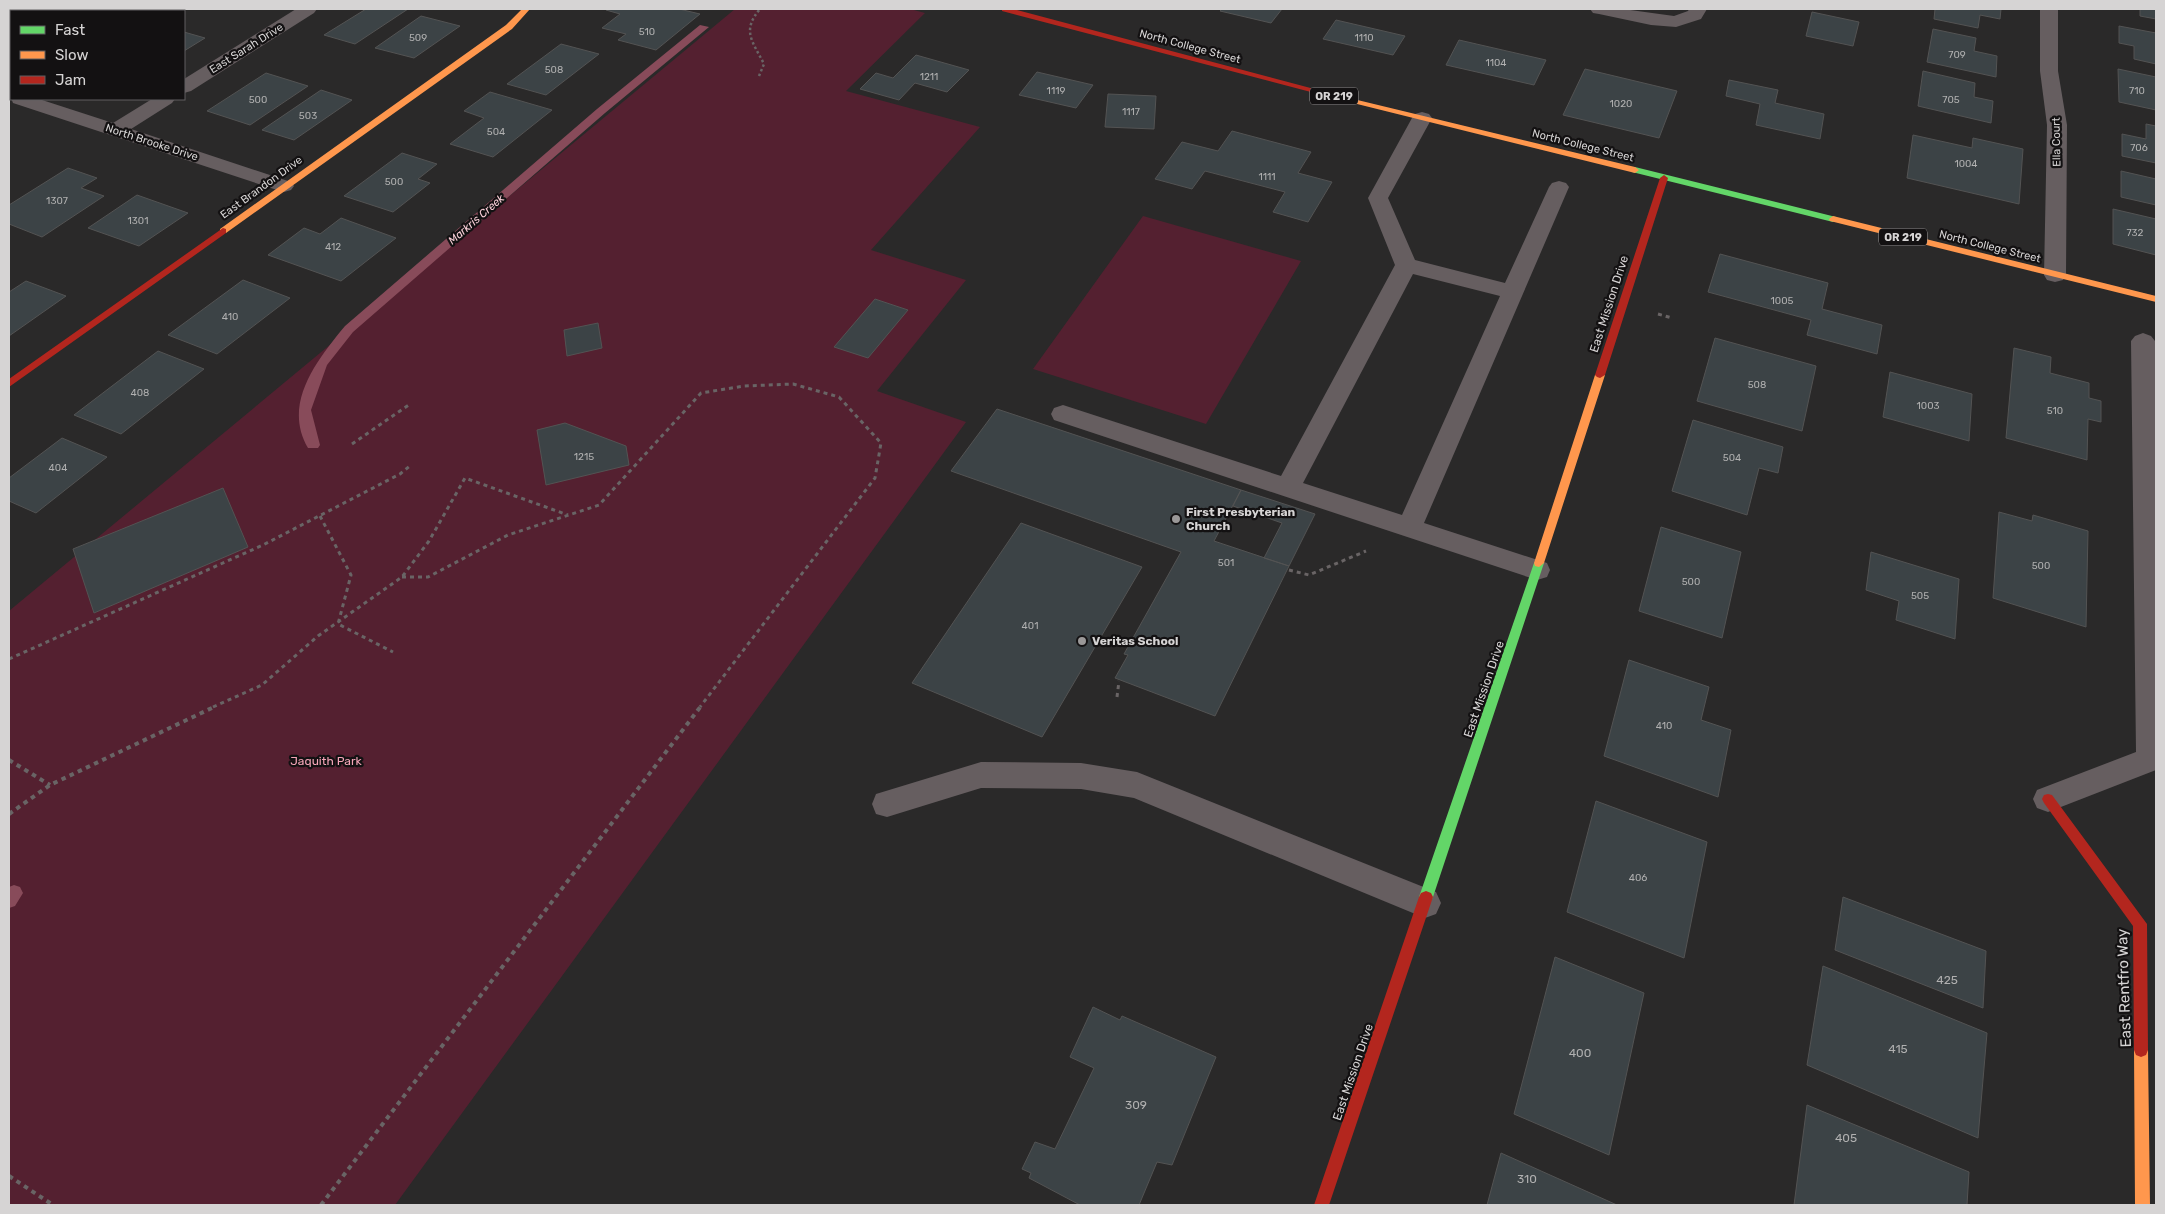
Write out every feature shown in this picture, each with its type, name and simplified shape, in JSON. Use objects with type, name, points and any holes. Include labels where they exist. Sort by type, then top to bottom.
[{"type":"street","name":"East Sarah Drive","points":[[185,86],[308,9]]},
{"type":"street","name":"East Brandon Drive","points":[[9,384],[509,27],[526,9]]},
{"type":"street","name":"North College Street","points":[[1005,9],[1251,75],[2156,299]]},
{"type":"street","points":[[1600,9],[1651,20],[1676,22],[1695,14],[1698,9]]},
{"type":"street","name":"Ella Court","points":[[2049,9],[2048,71],[2057,126],[2055,275]]},
{"type":"street","name":"North Brooke Drive","points":[[23,100],[284,186]]},
{"type":"street","points":[[115,130],[163,100]]},
{"type":"street","points":[[1406,265],[1378,198],[1422,118]]},
{"type":"street","name":"East Mission Drive","points":[[1321,1205],[1537,570],[1664,178]]},
{"type":"street","points":[[1409,528],[1511,292],[1559,187]]},
{"type":"street","points":[[1406,265],[1511,292]]},
{"type":"street","points":[[1288,488],[1406,265]]},
{"type":"street","points":[[2048,799],[2151,759],[2143,341]]},
{"type":"street","points":[[1063,414],[1537,570]]},
{"type":"street","points":[[887,804],[981,774],[1081,776],[1137,785],[1425,903]]},
{"type":"street","name":"East Rentfro Way","points":[[2048,799],[2140,924],[2143,1205]]},
{"type":"path","points":[[759,76],[764,64],[748,37],[751,18],[760,9]]},
{"type":"path","points":[[321,1205],[875,478],[881,443],[839,396],[793,384],[744,386],[701,393],[599,505],[508,535],[428,577],[402,577]]},
{"type":"path","points":[[352,444],[410,404]]},
{"type":"path","points":[[9,660],[263,545],[400,474],[411,466]]},
{"type":"path","points":[[9,814],[50,785],[120,750],[262,685],[318,636],[338,624],[402,577],[429,541],[465,478],[568,515]]},
{"type":"path","points":[[320,516],[351,575],[338,624]]},
{"type":"path","points":[[1290,570],[1308,576],[1371,549]]},
{"type":"path","points":[[338,624],[392,652]]},
{"type":"path","points":[[1116,697],[1119,681]]},
{"type":"path","points":[[9,760],[50,785]]},
{"type":"path","points":[[9,1176],[53,1205]]},
{"type":"green space","name":"Jaquith Park","points":[[735,9],[910,9],[925,13],[846,91],[980,127],[871,250],[966,280],[877,391],[966,422],[395,1205],[9,1205],[9,611]]},
{"type":"green space","points":[[1143,216],[1301,261],[1206,424],[1033,369]]},
{"type":"building","points":[[366,9],[408,9],[355,44],[324,35]]},
{"type":"building","points":[[607,9],[679,9],[700,14],[656,50],[618,40],[626,34],[602,28],[620,14]]},
{"type":"building","points":[[1222,9],[1282,9],[1271,23],[1220,11]]},
{"type":"building","points":[[1935,9],[2001,9],[2000,19],[1980,15],[1978,28],[1934,19]]},
{"type":"building","points":[[2140,9],[2156,9],[2156,19],[2140,16]]},
{"type":"building","points":[[1812,12],[1859,22],[1853,46],[1806,36]]},
{"type":"building","points":[[421,16],[460,26],[414,58],[375,48]]},
{"type":"building","points":[[1336,20],[1405,36],[1393,55],[1323,39]]},
{"type":"building","points":[[2119,26],[2156,33],[2156,64],[2134,59],[2134,46],[2119,43]]},
{"type":"building","points":[[1933,29],[1976,38],[1974,51],[1997,56],[1996,77],[1927,62]]},
{"type":"building","points":[[185,32],[205,38],[185,50]]},
{"type":"building","points":[[1459,40],[1546,60],[1534,85],[1446,65]]},
{"type":"building","points":[[561,44],[599,54],[546,95],[507,84]]},
{"type":"building","points":[[916,55],[969,70],[947,92],[915,83],[899,100],[860,89],[876,73],[893,78]]},
{"type":"building","points":[[1585,69],[1677,91],[1659,138],[1563,115]]},
{"type":"building","points":[[2118,69],[2156,77],[2156,110],[2119,102]]},
{"type":"building","points":[[1923,71],[1975,83],[1974,97],[1993,101],[1991,123],[1918,106]]},
{"type":"building","points":[[1037,72],[1093,85],[1076,108],[1019,95]]},
{"type":"building","points":[[266,73],[308,86],[250,125],[207,111]]},
{"type":"building","points":[[1729,80],[1778,90],[1775,103],[1824,114],[1820,139],[1756,125],[1760,104],[1726,96]]},
{"type":"building","points":[[321,90],[352,100],[294,140],[262,130]]},
{"type":"building","points":[[490,92],[552,110],[493,157],[450,144],[484,118],[464,111]]},
{"type":"building","points":[[1108,94],[1156,96],[1154,129],[1105,127]]},
{"type":"building","points":[[2146,124],[2156,126],[2156,163],[2122,156],[2122,134],[2146,139]]},
{"type":"building","points":[[1232,131],[1311,152],[1298,173],[1332,182],[1308,222],[1273,212],[1285,192],[1205,171],[1192,189],[1155,179],[1182,142],[1218,151]]},
{"type":"building","points":[[1913,135],[1972,148],[1973,138],[2023,149],[2019,204],[1907,178]]},
{"type":"building","points":[[402,153],[437,164],[418,179],[430,183],[393,212],[344,196]]},
{"type":"building","points":[[68,168],[97,178],[81,188],[104,196],[42,237],[9,224],[9,205]]},
{"type":"building","points":[[2121,171],[2156,179],[2156,205],[2121,197]]},
{"type":"building","points":[[137,195],[188,213],[139,246],[88,228]]},
{"type":"building","points":[[2113,209],[2156,219],[2156,255],[2113,244]]},
{"type":"building","points":[[341,218],[396,238],[341,281],[268,255],[304,228],[320,234]]},
{"type":"building","points":[[1720,254],[1828,283],[1822,309],[1882,325],[1877,354],[1807,335],[1811,320],[1708,292]]},
{"type":"building","points":[[243,280],[290,298],[217,354],[168,335]]},
{"type":"building","points":[[26,281],[66,296],[9,336],[9,292]]},
{"type":"building","points":[[875,299],[908,310],[868,358],[834,347]]},
{"type":"building","points":[[598,323],[602,348],[567,356],[564,330]]},
{"type":"building","points":[[1715,338],[1816,366],[1802,431],[1697,401]]},
{"type":"building","points":[[2014,348],[2051,357],[2050,373],[2089,383],[2089,398],[2101,401],[2101,422],[2088,419],[2087,460],[2006,438]]},
{"type":"building","points":[[158,351],[204,369],[121,434],[74,415]]},
{"type":"building","points":[[1890,372],[1972,394],[1969,441],[1883,417]]},
{"type":"building","points":[[997,409],[1241,490],[1214,541],[1289,566],[1215,716],[1115,678],[1128,655],[1124,654],[1181,552],[951,471]]},
{"type":"building","points":[[1693,420],[1783,447],[1778,473],[1759,468],[1747,515],[1672,491]]},
{"type":"building","points":[[565,423],[626,446],[629,465],[546,485],[537,430]]},
{"type":"building","points":[[62,438],[107,457],[36,513],[9,501],[9,478]]},
{"type":"building","points":[[223,488],[248,547],[94,613],[73,549]]},
{"type":"building","points":[[1241,490],[1315,514],[1289,566],[1264,558],[1282,523],[1233,506]]},
{"type":"building","points":[[1999,512],[2032,521],[2033,515],[2088,531],[2086,627],[1993,598]]},
{"type":"building","points":[[1021,523],[1142,567],[1042,737],[912,683]]},
{"type":"building","points":[[1661,527],[1741,552],[1722,638],[1639,611]]},
{"type":"building","points":[[1871,552],[1959,579],[1955,639],[1896,620],[1899,601],[1866,590]]},
{"type":"building","points":[[1629,660],[1709,687],[1701,720],[1731,730],[1718,797],[1604,756]]},
{"type":"building","points":[[1596,801],[1707,842],[1684,958],[1567,912]]},
{"type":"building","points":[[1843,897],[1986,951],[1983,1008],[1835,950]]},
{"type":"building","points":[[1555,957],[1644,993],[1609,1155],[1514,1114]]},
{"type":"building","points":[[1823,966],[1987,1033],[1978,1138],[1807,1065]]},
{"type":"building","points":[[1093,1007],[1120,1020],[1122,1016],[1216,1057],[1172,1165],[1157,1162],[1139,1205],[1080,1205],[1029,1178],[1031,1173],[1022,1169],[1035,1142],[1055,1149],[1094,1068],[1070,1057]]},
{"type":"building","points":[[1807,1105],[1969,1172],[1967,1205],[1794,1205]]},
{"type":"building","points":[[1501,1153],[1617,1205],[1487,1205]]},
{"type":"waterway","name":"Markris Creek","points":[[313,445],[304,410],[321,364],[349,329],[601,111],[704,27]]},
{"type":"waterway","name":"Markris Creek","points":[[9,900],[14,893]]},
{"type":"traffic: fast","points":[[1635,170],[1833,219]]},
{"type":"traffic: fast","points":[[1426,897],[1539,563]]},
{"type":"traffic: slow","points":[[223,231],[509,27],[526,9]]},
{"type":"traffic: slow","points":[[1348,99],[1635,170]]},
{"type":"traffic: slow","points":[[1833,219],[2156,299]]},
{"type":"traffic: slow","points":[[1539,563],[1600,375]]},
{"type":"traffic: slow","points":[[2141,1050],[2143,1205]]},
{"type":"traffic: jam","points":[[1005,9],[1348,99]]},
{"type":"traffic: jam","points":[[1600,375],[1664,178]]},
{"type":"traffic: jam","points":[[9,384],[223,231]]},
{"type":"traffic: jam","points":[[2048,799],[2140,924],[2141,1050]]},
{"type":"traffic: jam","points":[[1321,1205],[1426,897]]},
{"type":"place","name":"First Presbyterian Church","points":[[1176,519]]},
{"type":"place","name":"Veritas School","points":[[1082,641]]}]
